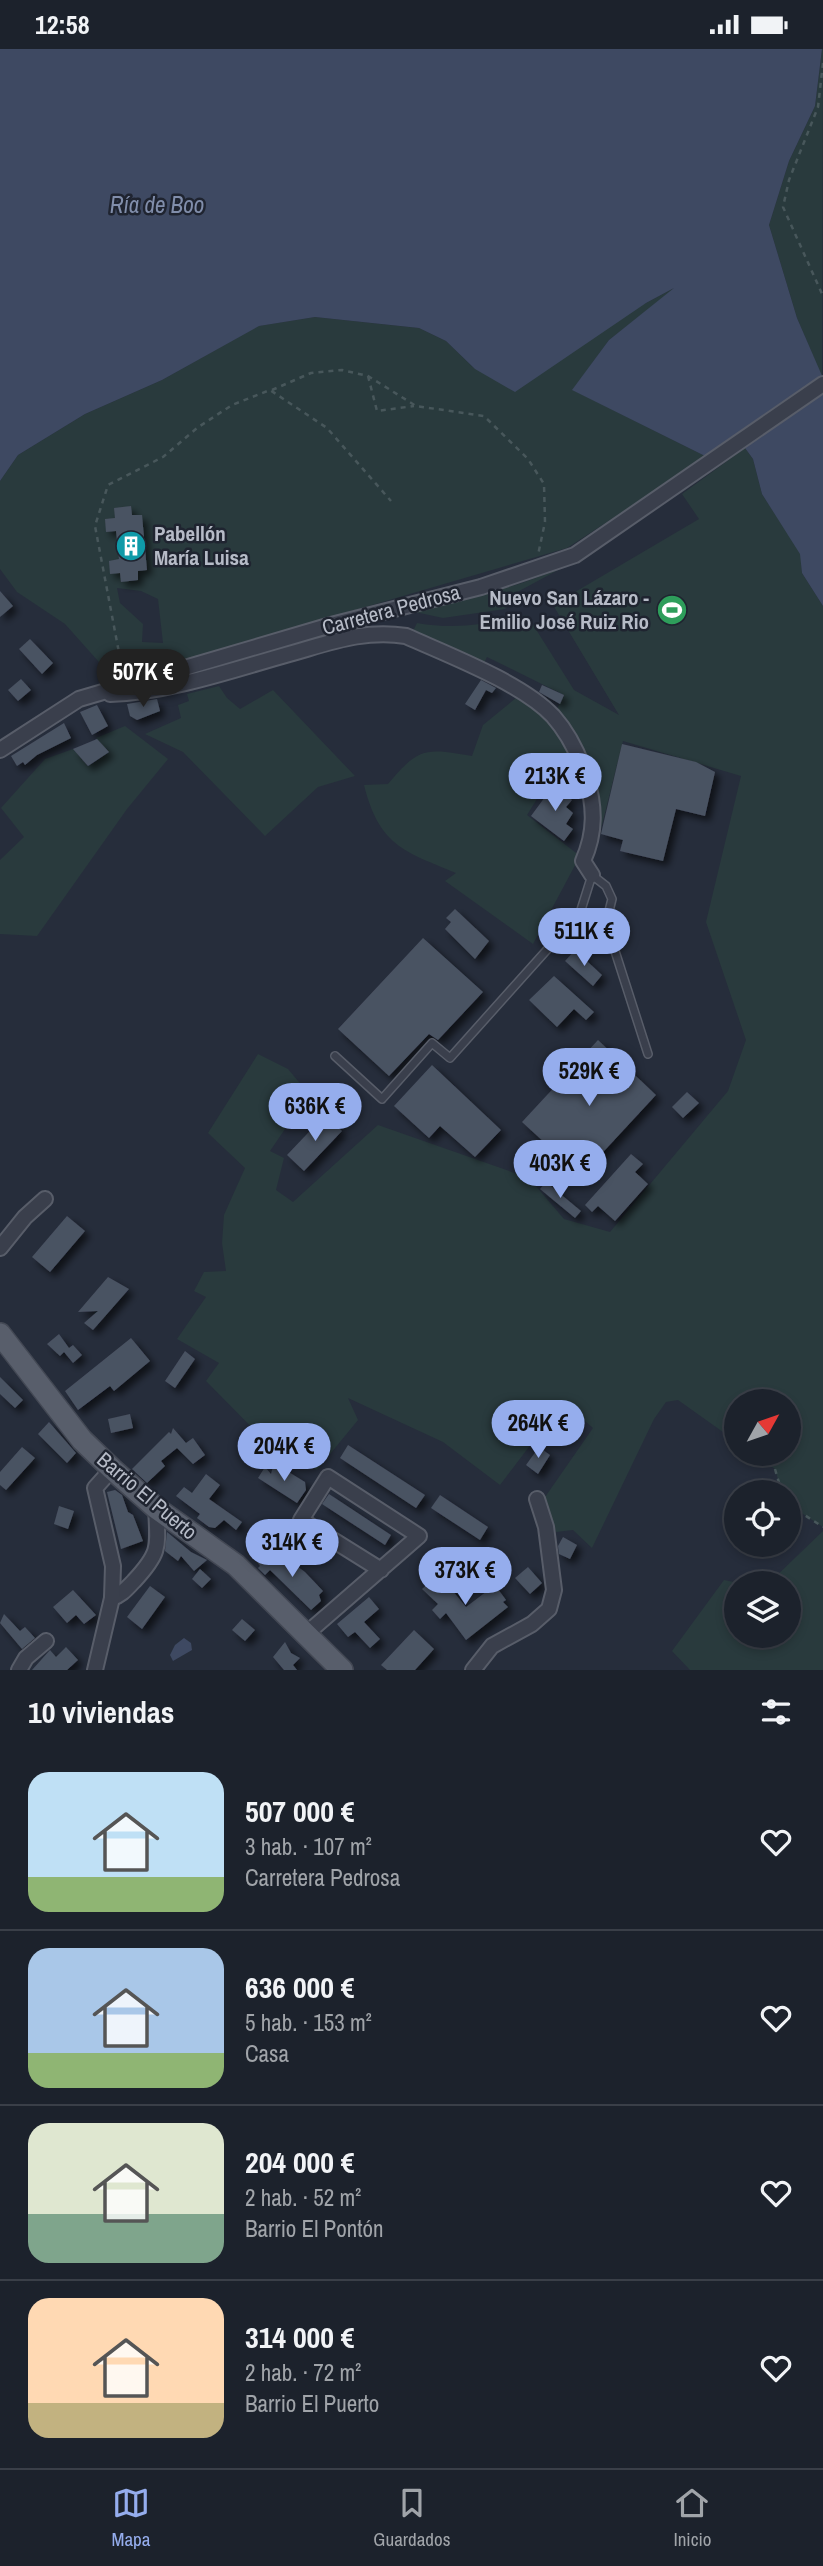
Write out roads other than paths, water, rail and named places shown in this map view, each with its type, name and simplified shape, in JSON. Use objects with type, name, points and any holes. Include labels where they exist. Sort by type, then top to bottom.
[{"type":"main road","name":"Barrio El Puerto","points":[[0,1334],[82,1440],[156,1509],[236,1566],[342,1670]]},
{"type":"street","name":"Carretera Pedrosa","points":[[0,750],[47,717],[79,699],[331,625],[481,587],[575,555],[823,383]]},
{"type":"street","name":"Carretera Pedrosa","points":[[98,693],[130,693],[219,673],[360,634],[383,632],[406,636],[530,698],[551,714],[564,730],[581,761],[593,799],[593,828],[583,861],[592,875]]},
{"type":"street","points":[[0,1248],[25,1217],[45,1199]]},
{"type":"street","points":[[95,1670],[112,1598],[113,1566],[95,1487],[112,1469]]},
{"type":"street","points":[[305,1635],[381,1570],[419,1536],[328,1477],[301,1521],[381,1570]]},
{"type":"street","points":[[473,1670],[492,1646],[532,1624],[549,1609],[554,1590],[546,1527],[537,1499]]},
{"type":"street","points":[[112,1598],[120,1596],[154,1560],[156,1509]]},
{"type":"street","points":[[19,1670],[26,1658],[46,1641]]},
{"type":"lane","points":[[335,1056],[382,1099],[432,1043],[450,1058],[580,913],[592,875],[606,886],[612,899],[606,923],[648,1054]]},
{"type":"water","name":"Ría de Boo","points":[[0,49],[822,49],[815,106],[789,161],[769,225],[797,318],[823,378],[823,606],[802,573],[800,554],[762,494],[753,459],[737,437],[707,457],[572,390],[609,340],[674,288],[646,303],[515,392],[475,369],[446,341],[419,328],[315,317],[259,326],[162,380],[85,414],[18,455],[0,481]]},
{"type":"water","points":[[184,1638],[191,1643],[192,1650],[173,1661],[170,1655],[175,1645]]},
{"type":"place","name":"Pabellón María Luisa","points":[[131,546]]},
{"type":"place","name":"Nuevo San Lázaro - Emilio José Ruiz Rio","points":[[672,610]]}]
